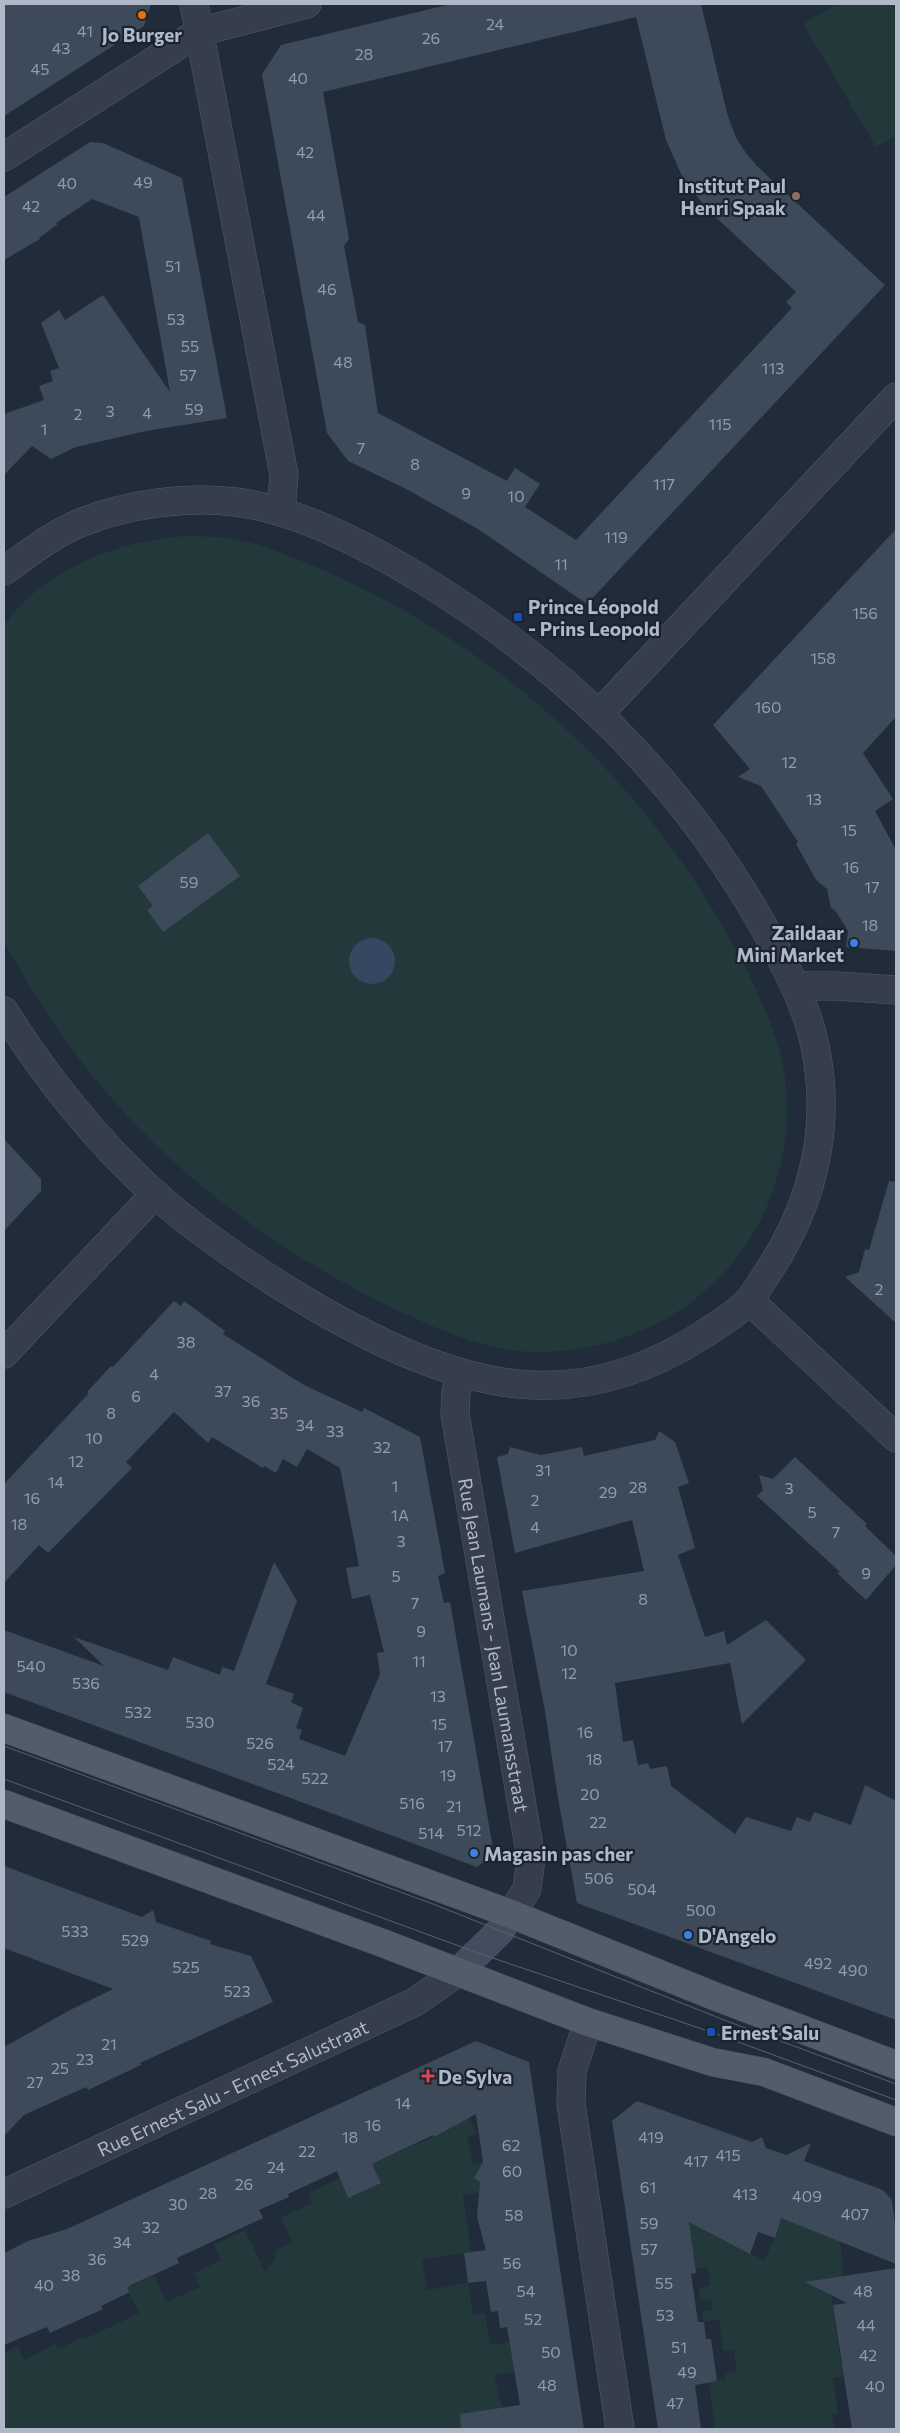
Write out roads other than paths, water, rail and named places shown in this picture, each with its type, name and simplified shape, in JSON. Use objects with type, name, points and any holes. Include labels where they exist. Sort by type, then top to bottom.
[{"type":"main road","points":[[4,1728],[512,1914],[714,1996],[896,2065]]},
{"type":"main road","points":[[4,1804],[588,2022],[695,2057],[780,2078],[896,2122]]},
{"type":"main road","points":[[458,1972],[500,1932],[512,1914]]},
{"type":"street","points":[[194,4],[284,475],[285,486],[281,512]]},
{"type":"street","points":[[4,157],[199,32],[307,4]]},
{"type":"street","points":[[600,713],[896,397]]},
{"type":"street","points":[[4,571],[48,540],[79,524],[126,509],[184,501],[236,502],[281,512],[320,526],[396,564],[465,606],[521,647],[600,713],[662,779],[706,835],[742,888],[795,986],[809,1022],[816,1050],[821,1113],[813,1177],[794,1226],[749,1300],[721,1323],[653,1363],[603,1379],[570,1385],[532,1385],[498,1381],[461,1373],[365,1333],[316,1307],[226,1250],[155,1194],[79,1113],[42,1066],[4,1011]]},
{"type":"street","points":[[795,986],[837,986],[896,990]]},
{"type":"street","points":[[4,1354],[155,1194]]},
{"type":"street","points":[[749,1300],[896,1438]]},
{"type":"street","name":"Rue Jean Laumans - Jean Laumansstraat","points":[[461,1373],[456,1392],[454,1414],[531,1858],[527,1888],[512,1914]]},
{"type":"street","name":"Rue Ernest Salu - Ernest Salustraat","points":[[4,2194],[415,2002],[458,1972]]},
{"type":"street","points":[[588,2022],[572,2072],[571,2104],[620,2429]]},
{"type":"water","points":[[377,938],[389,944],[394,952],[394,970],[389,978],[381,983],[367,984],[355,978],[350,970],[349,956],[355,944],[363,939]]},
{"type":"tram line","points":[[4,1746],[433,1904],[724,2020],[896,2084]]},
{"type":"tram line","points":[[4,1779],[478,1953],[711,2032],[896,2100]]},
{"type":"place","name":"Jo Burger","points":[[142,15]]},
{"type":"place","name":"Institut Paul Henri Spaak","points":[[796,196]]},
{"type":"place","name":"Prince Léopold - Prins Leopold","points":[[518,617]]},
{"type":"place","name":"Zaildaar Mini Market","points":[[854,943]]},
{"type":"place","name":"Magasin pas cher","points":[[474,1853]]},
{"type":"place","name":"D'Angelo","points":[[688,1935]]},
{"type":"place","name":"Ernest Salu","points":[[711,2032]]},
{"type":"place","name":"De Sylva","points":[[428,2076]]}]
